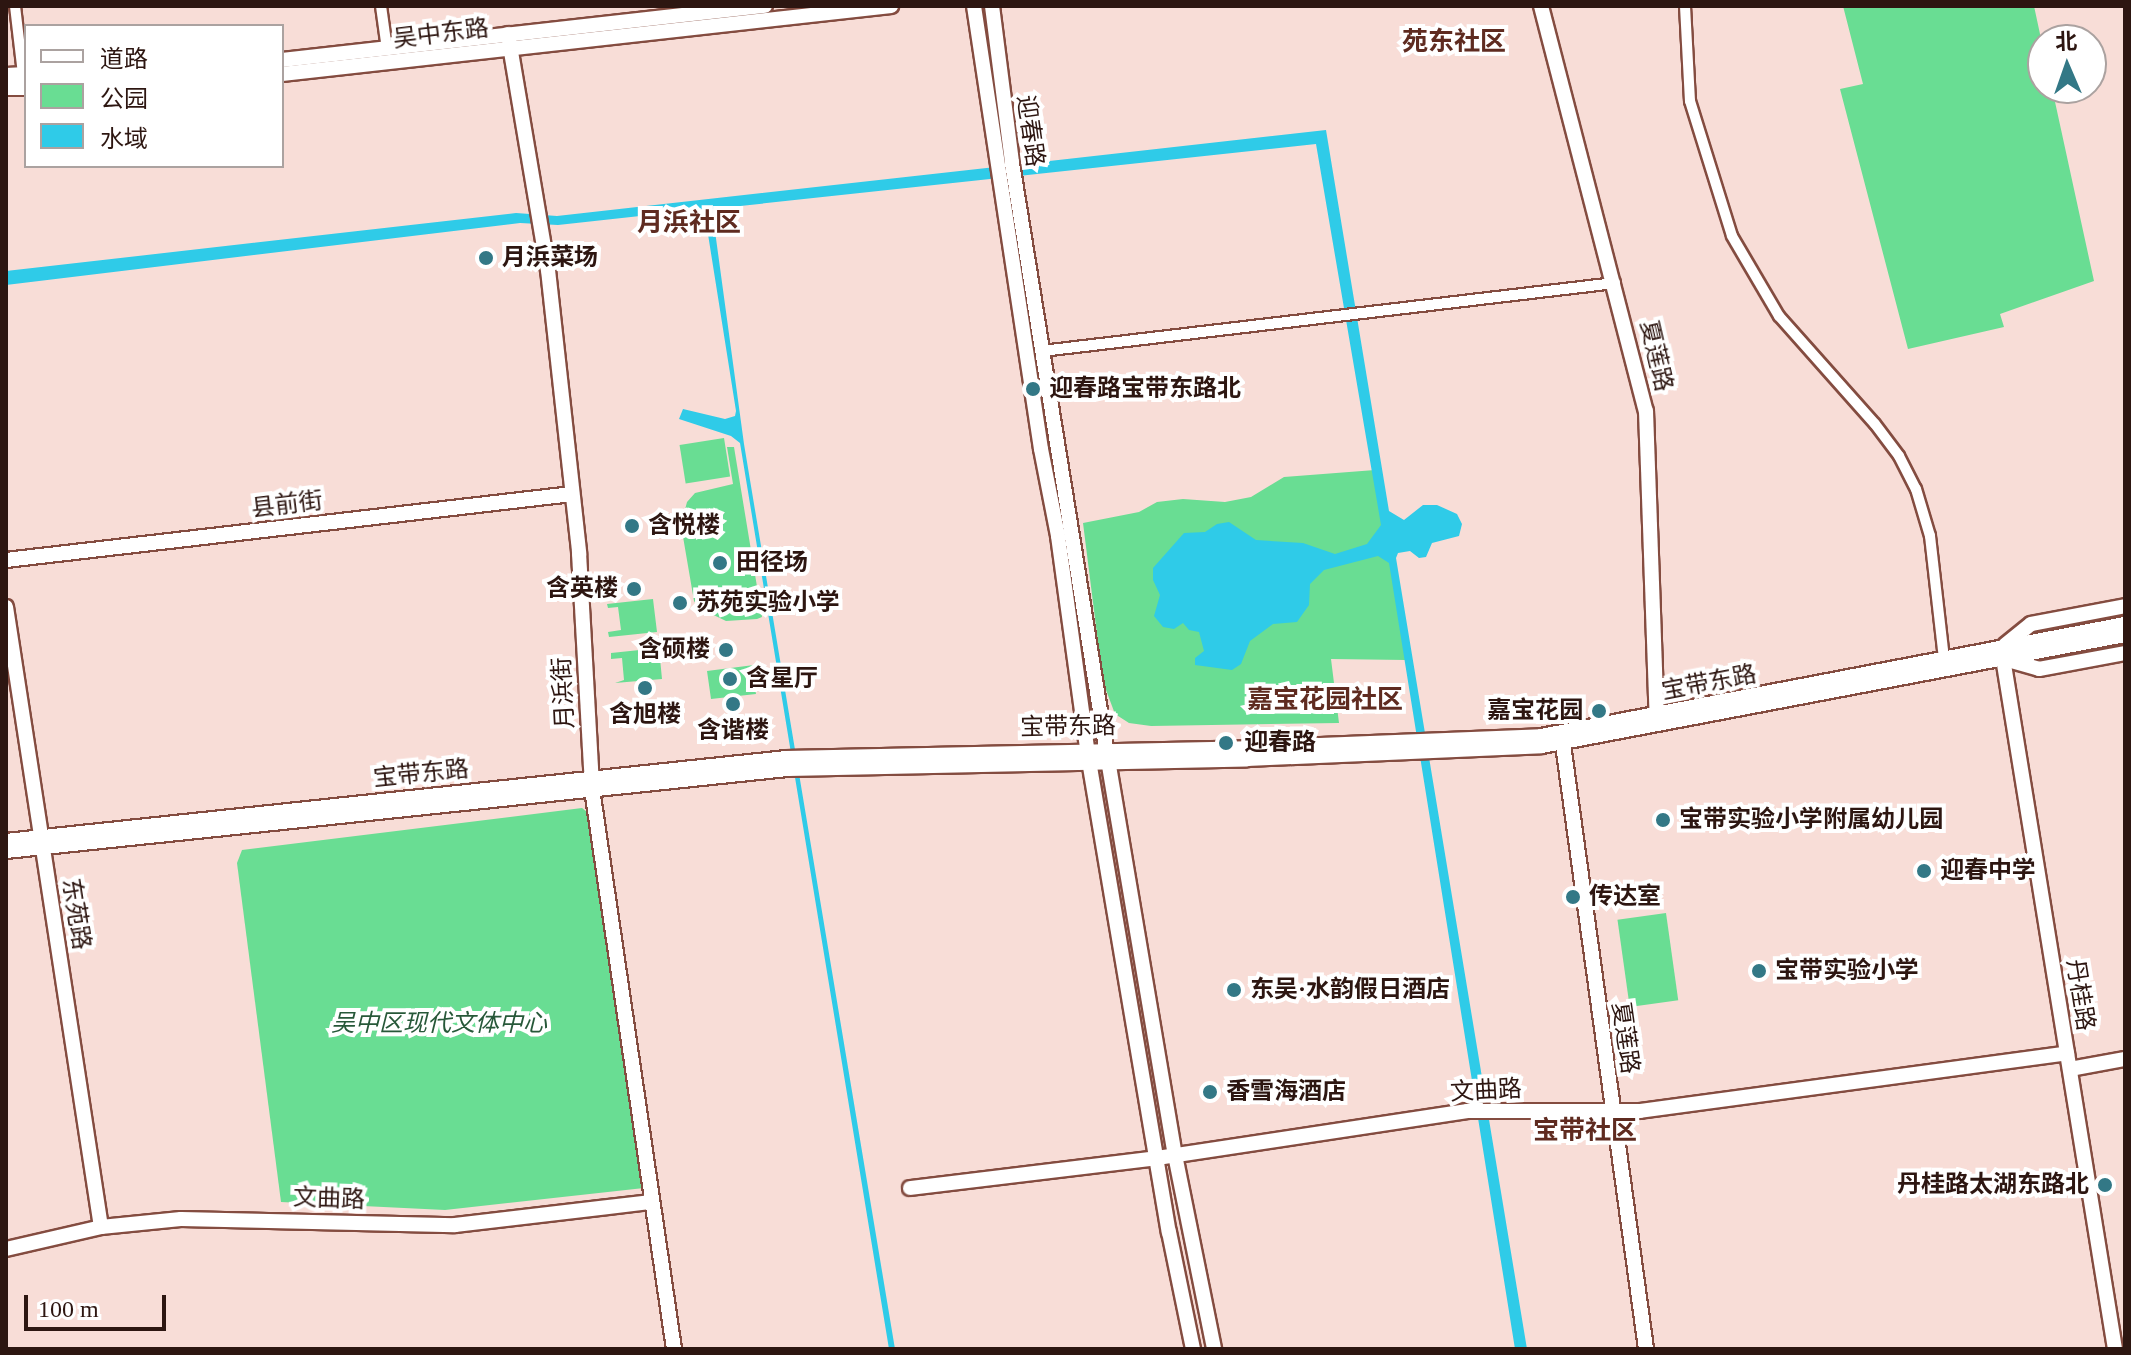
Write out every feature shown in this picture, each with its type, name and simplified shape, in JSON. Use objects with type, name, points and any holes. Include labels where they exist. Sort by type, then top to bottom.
[{"type":"main road","name":"吴中东路","points":[[284,74],[765,6]]},
{"type":"main road","name":"吴中东路","points":[[284,60],[891,6]]},
{"type":"main road","name":"迎春路","points":[[974,6],[1042,351],[1175,1155],[1214,1349]]},
{"type":"main road","name":"迎春路","points":[[992,6],[1006,168],[1041,449],[1058,536],[1088,755],[1193,1349]]},
{"type":"main road","name":"夏莲路","points":[[1541,6],[1641,386],[1648,431],[1657,721]]},
{"type":"main road","name":"月浜街","points":[[508,41],[541,230],[579,553],[591,784],[674,1349]]},
{"type":"main road","name":"县前街","points":[[6,560],[572,494]]},
{"type":"main road","points":[[2125,606],[2031,624],[2003,653],[2039,669],[2125,653]]},
{"type":"main road","name":"东苑路","points":[[6,607],[101,1227]]},
{"type":"main road","name":"宝带东路","points":[[6,841],[43,842],[794,763],[1452,747],[1562,738],[2003,653],[2125,624]]},
{"type":"main road","name":"宝带东路","points":[[1657,721],[1944,659],[2125,635]]},
{"type":"main road","name":"丹桂路","points":[[2003,653],[2115,1349]]},
{"type":"main road","name":"夏莲路","points":[[1562,738],[1646,1349]]},
{"type":"main road","name":"宝带东路","points":[[6,851],[43,842]]},
{"type":"main road","name":"文曲路","points":[[910,1188],[1157,1158],[1472,1111],[1613,1111],[2067,1053]]},
{"type":"main road","points":[[2070,1069],[2125,1059]]},
{"type":"main road","name":"文曲路","points":[[6,1249],[101,1227],[181,1219],[455,1225],[652,1202]]},
{"type":"street","points":[[15,6],[24,72]]},
{"type":"street","points":[[381,6],[387,49]]},
{"type":"street","points":[[1685,6],[1690,101],[1732,236],[1779,316],[1875,424],[1911,479],[1930,536],[1944,659]]},
{"type":"street","points":[[1042,351],[1615,283]]},
{"type":"green space","points":[[1843,6],[2034,6],[2038,24],[2027,24],[2027,104],[2055,104],[2094,281],[2000,314],[2004,327],[1908,349],[1840,89],[1863,84]]},
{"type":"green space","points":[[724,438],[730,477],[686,484],[680,445]]},
{"type":"green space","name":"田径场","points":[[727,447],[734,447],[762,617],[757,619],[726,621],[699,608],[694,601],[681,525],[687,502],[695,493],[733,484]]},
{"type":"green space","points":[[1375,470],[1406,660],[1331,659],[1339,723],[1151,726],[1129,723],[1115,714],[1103,682],[1083,523],[1139,512],[1157,502],[1183,499],[1225,502],[1251,497],[1284,477]]},
{"type":"green space","points":[[653,599],[657,632],[609,637],[608,632],[621,630],[618,607],[608,608],[607,604]]},
{"type":"green space","points":[[659,648],[662,679],[615,683],[624,680],[622,658],[611,659],[611,653]]},
{"type":"green space","name":"含星厅","points":[[754,665],[759,682],[754,683],[756,694],[711,699],[707,671]]},
{"type":"green space","name":"吴中区现代文体中心","points":[[582,808],[591,815],[644,1188],[445,1210],[281,1202],[237,863],[242,850]]},
{"type":"green space","points":[[1666,913],[1678,1000],[1630,1007],[1617,920]]},
{"type":"water","points":[[1326,130],[1389,511],[1404,520],[1423,505],[1437,505],[1457,514],[1462,524],[1459,536],[1432,543],[1426,557],[1419,558],[1410,551],[1398,553],[1396,558],[1527,1349],[1515,1349],[1389,563],[1378,556],[1324,570],[1310,584],[1309,605],[1297,622],[1273,624],[1250,641],[1241,664],[1232,670],[1195,665],[1195,658],[1204,651],[1199,632],[1189,630],[1183,623],[1174,629],[1163,627],[1154,616],[1160,595],[1153,580],[1153,568],[1184,533],[1205,532],[1217,524],[1229,522],[1256,540],[1303,543],[1335,554],[1367,544],[1381,525],[1316,144],[712,209],[744,444],[895,1349],[889,1349],[740,443],[731,436],[679,419],[683,409],[725,419],[735,416],[736,411],[704,209],[558,225],[520,223],[6,285],[6,271],[516,213],[557,216]]},
{"type":"place","name":"月浜菜场","points":[[486,258]]},
{"type":"place","name":"迎春路宝带东路北","points":[[1033,389]]},
{"type":"place","name":"含悦楼","points":[[632,526]]},
{"type":"place","name":"田径场","points":[[720,563]]},
{"type":"place","name":"含英楼","points":[[634,589]]},
{"type":"place","name":"苏苑实验小学","points":[[680,603]]},
{"type":"place","name":"含硕楼","points":[[726,650]]},
{"type":"place","name":"含星厅","points":[[730,679]]},
{"type":"place","name":"含旭楼","points":[[645,688]]},
{"type":"place","name":"含谐楼","points":[[733,704]]},
{"type":"place","name":"嘉宝花园","points":[[1599,711]]},
{"type":"place","name":"迎春路","points":[[1226,743]]},
{"type":"place","name":"宝带实验小学附属幼儿园","points":[[1663,820]]},
{"type":"place","name":"迎春中学","points":[[1924,871]]},
{"type":"place","name":"传达室","points":[[1573,897]]},
{"type":"place","name":"宝带实验小学","points":[[1759,971]]},
{"type":"place","name":"东吴·水韵假日酒店","points":[[1234,990]]},
{"type":"place","name":"香雪海酒店","points":[[1210,1092]]},
{"type":"place","name":"丹桂路太湖东路北","points":[[2105,1185]]},
{"type":"district","name":"苑东社区","points":[[1454,42]]},
{"type":"district","name":"月浜社区","points":[[689,223]]},
{"type":"district","name":"嘉宝花园社区","points":[[1325,700]]},
{"type":"district","name":"宝带社区","points":[[1585,1131]]}]
